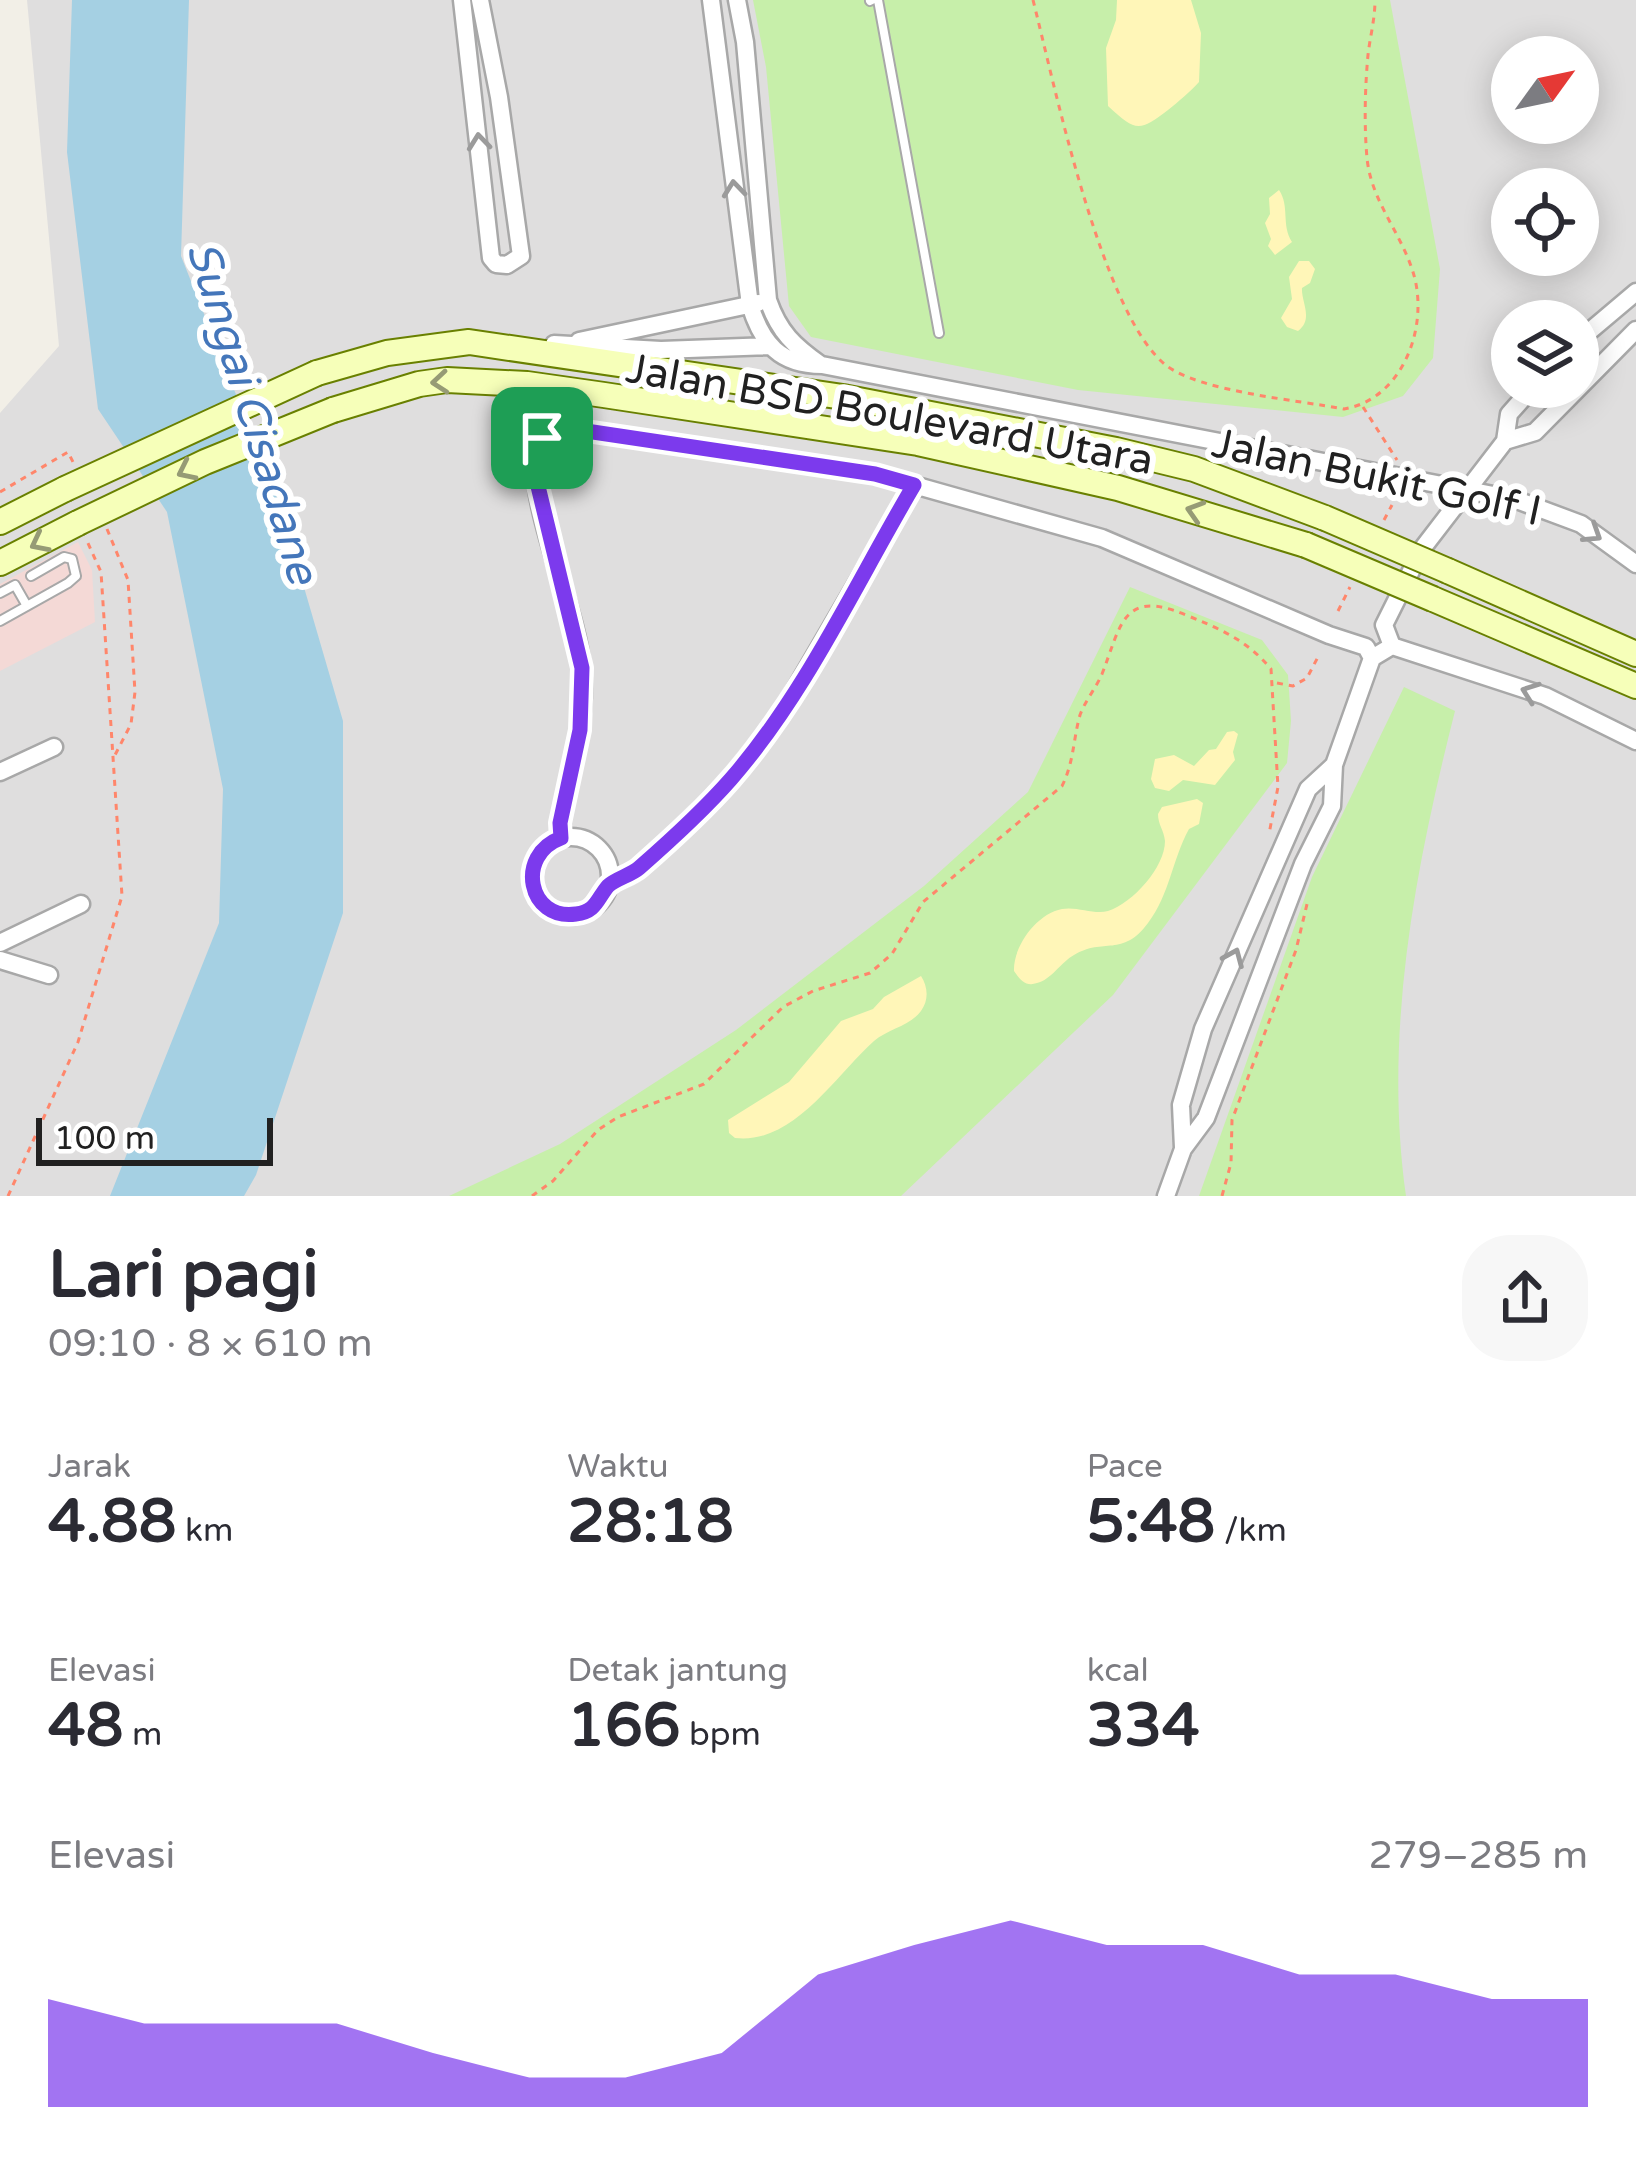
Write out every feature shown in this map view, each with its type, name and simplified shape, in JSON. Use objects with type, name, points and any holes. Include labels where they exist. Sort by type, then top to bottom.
[{"type":"main road","name":"Jalan BSD Boulevard Utara","points":[[0,522],[71,480],[317,374],[387,353],[470,341],[843,398],[1116,450],[1194,470],[1324,518],[1636,654]]},
{"type":"main road","name":"Jalan BSD Boulevard Utara","points":[[0,563],[205,462],[333,410],[447,380],[527,384],[917,443],[1118,488],[1306,545],[1636,686]]},
{"type":"street","points":[[462,0],[491,258],[507,266],[520,256],[480,0]]},
{"type":"street","points":[[711,0],[759,303],[789,341],[822,365]]},
{"type":"street","points":[[737,0],[747,65],[759,333],[768,346]]},
{"type":"street","points":[[1599,323],[1636,292]]},
{"type":"street","name":"Jalan Bukit Golf I","points":[[566,345],[759,303]]},
{"type":"street","points":[[1505,440],[1535,432],[1636,330]]},
{"type":"street","name":"Jalan Bukit Golf I","points":[[470,341],[661,350],[768,346],[798,365],[822,365],[1514,499],[1581,524],[1636,564]]},
{"type":"street","points":[[1389,641],[1384,625],[1422,548],[1505,440],[1514,408]]},
{"type":"street","points":[[561,838],[580,730],[582,668],[536,478],[536,452],[545,434],[566,428],[875,474],[1102,538],[1369,653]]},
{"type":"street","points":[[609,885],[635,872],[710,801],[778,719],[914,485]]},
{"type":"street","points":[[1166,1196],[1183,1149],[1206,1118],[1304,864],[1332,806],[1334,765],[1369,653],[1389,641]]},
{"type":"street","points":[[1389,641],[1545,696],[1636,741]]},
{"type":"street","points":[[0,772],[54,747]]},
{"type":"street","points":[[1183,1149],[1181,1105],[1203,1029],[1307,789],[1334,765]]},
{"type":"street","points":[[561,838],[581,838],[598,848],[608,865],[609,885],[601,901],[579,914],[562,914],[540,900],[532,885],[535,859],[545,845],[561,838]]},
{"type":"street","points":[[1279,851],[1304,864]]},
{"type":"street","points":[[0,943],[81,904]]},
{"type":"street","points":[[0,960],[49,975]]},
{"type":"street","points":[[1203,1029],[1236,1041]]},
{"type":"lane","points":[[874,0],[939,333]]},
{"type":"lane","points":[[0,621],[68,583],[76,576],[76,566],[64,557],[31,576]]},
{"type":"lane","points":[[0,593],[15,585],[27,606]]},
{"type":"path","points":[[1033,0],[1083,191],[1110,273],[1148,344],[1166,365],[1196,381],[1344,409],[1362,406],[1408,362],[1416,323],[1414,272],[1372,187],[1367,156],[1368,56],[1375,0]]},
{"type":"path","points":[[1362,406],[1398,462]]},
{"type":"path","points":[[0,492],[68,452],[71,480]]},
{"type":"path","points":[[8,1196],[78,1042],[122,896],[101,572],[78,523]]},
{"type":"path","points":[[107,529],[128,580],[135,692],[131,724],[113,758]]},
{"type":"path","points":[[532,1196],[553,1181],[598,1130],[618,1117],[704,1084],[783,1007],[813,991],[870,973],[892,954],[923,902],[1061,786],[1071,768],[1081,714],[1102,674],[1114,632],[1146,604],[1164,606],[1235,636],[1256,650],[1271,669],[1278,787],[1266,845],[1279,851]]},
{"type":"path","points":[[1275,682],[1293,686],[1307,678],[1318,655]]},
{"type":"path","points":[[1222,1196],[1231,1163],[1232,1120],[1296,950],[1310,892]]},
{"type":"shaded area","points":[[27,0],[1636,0],[1636,1196],[0,1196],[0,413],[59,346]]},
{"type":"shaded area","points":[[78,542],[92,570],[95,622],[0,671],[0,584]]},
{"type":"green space","points":[[753,0],[1390,0],[1440,269],[1433,358],[1403,396],[1343,417],[1078,390],[811,337],[789,306],[766,67]]},
{"type":"green space","points":[[1130,587],[1262,640],[1288,675],[1287,763],[1113,995],[901,1196],[449,1196],[560,1144],[736,1030],[924,886],[1028,792]]},
{"type":"green space","points":[[1404,687],[1455,711],[1427,831],[1407,952],[1398,1074],[1406,1196],[1199,1196],[1312,877]]},
{"type":"sand","points":[[1117,0],[1191,0],[1201,33],[1199,82],[1144,125],[1125,121],[1108,106],[1106,48]]},
{"type":"sand","points":[[1279,190],[1292,242],[1275,255],[1268,246],[1271,239],[1265,223],[1269,198]]},
{"type":"sand","points":[[1299,261],[1309,261],[1315,269],[1310,283],[1302,288],[1306,316],[1298,331],[1281,318],[1292,299],[1289,277]]},
{"type":"sand","points":[[1227,732],[1238,734],[1235,760],[1215,785],[1183,780],[1169,791],[1155,788],[1151,779],[1155,759],[1174,755],[1194,766],[1216,749]]},
{"type":"sand","points":[[1197,799],[1203,803],[1199,824],[1189,829],[1161,900],[1139,934],[1121,944],[1074,955],[1042,981],[1021,980],[1014,971],[1015,962],[1035,924],[1062,909],[1103,912],[1118,907],[1146,883],[1160,862],[1165,841],[1158,814],[1162,807]]},
{"type":"sand","points":[[921,976],[927,993],[921,1011],[874,1041],[794,1120],[756,1137],[735,1138],[729,1133],[728,1120],[789,1082],[841,1021],[873,1009],[884,997]]},
{"type":"water","points":[[72,0],[189,0],[181,256],[280,505],[343,721],[343,913],[256,1175],[244,1196],[110,1196],[219,923],[223,789],[167,512],[98,409],[67,152]]},
{"type":"route","points":[[566,428],[875,474],[914,485],[778,719],[731,778],[635,872],[609,885],[595,907],[571,915],[554,911],[532,885],[535,859],[545,845],[561,838],[583,691],[579,649],[536,478],[536,452],[542,438],[550,430],[566,428]]},
{"type":"water label","name":"Sungai Cisadane","points":[[254,412]]}]
